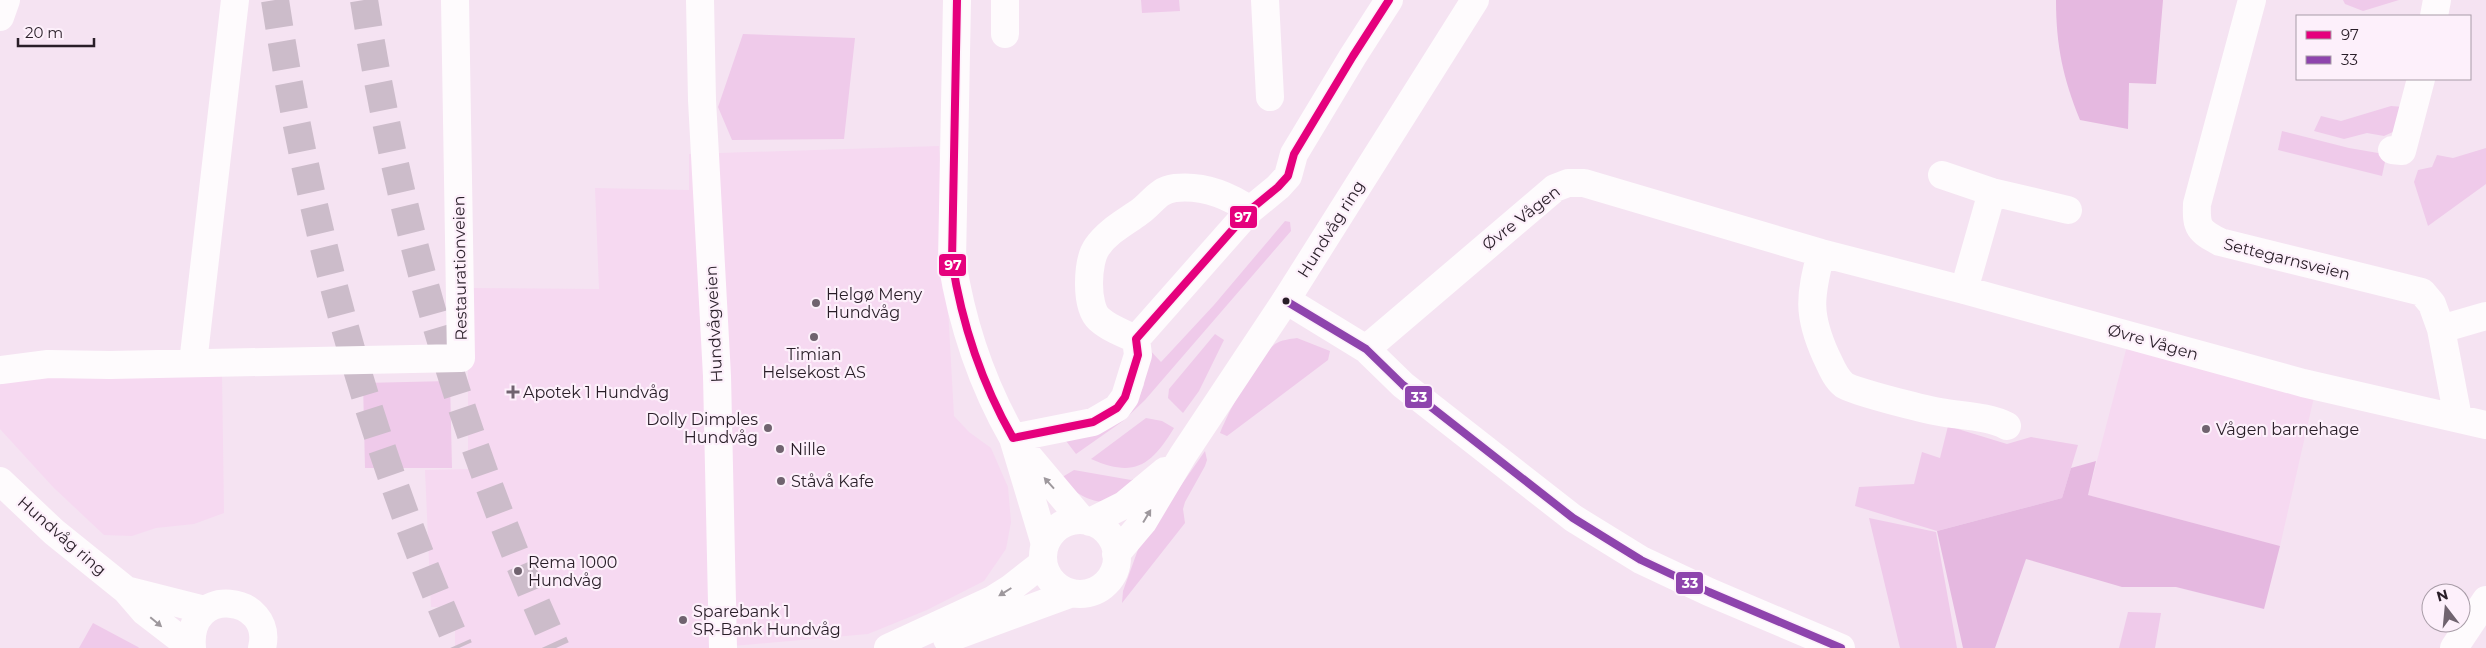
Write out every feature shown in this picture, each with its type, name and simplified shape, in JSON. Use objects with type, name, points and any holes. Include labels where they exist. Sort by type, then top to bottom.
[{"type":"street","points":[[0,17],[6,0]]},
{"type":"street","points":[[193,362],[235,0]]},
{"type":"street","name":"Restaurationveien","points":[[1,370],[48,364],[462,358],[456,0]]},
{"type":"street","name":"Hundvågveien","points":[[700,0],[702,100],[717,376],[723,648]]},
{"type":"street","points":[[927,648],[1072,593],[1089,593],[1104,585],[1114,570],[1116,554],[1111,537],[1105,530],[1086,521],[1013,438],[998,412],[971,348],[957,294],[952,261],[957,0]]},
{"type":"street","points":[[1005,0],[1005,34]]},
{"type":"street","points":[[1265,0],[1270,97]]},
{"type":"street","points":[[1013,438],[1093,422],[1116,408],[1125,396],[1138,354],[1136,339],[1250,210],[1278,187],[1288,176],[1294,154],[1352,56],[1389,0]]},
{"type":"street","name":"Hundvåg ring","points":[[1116,554],[1143,522],[1286,300],[1475,0]]},
{"type":"street","name":"Settegarnsveien","points":[[2252,0],[2197,204],[2196,222],[2204,234],[2220,242],[2422,292],[2432,304],[2442,329],[2458,418]]},
{"type":"street","points":[[2434,15],[2437,0]]},
{"type":"street","points":[[2392,150],[2402,151],[2421,80]]},
{"type":"street","points":[[1942,175],[1992,192],[2068,210]]},
{"type":"street","name":"Øvre Vågen","points":[[1366,349],[1513,222],[1555,188],[1568,183],[1597,186],[1821,253],[1964,290],[2303,383],[2486,425]]},
{"type":"street","points":[[1136,339],[1098,318],[1091,304],[1091,258],[1098,246],[1118,225],[1140,212],[1159,192],[1175,188],[1208,190],[1232,198],[1250,210]]},
{"type":"street","points":[[1964,290],[1992,192]]},
{"type":"street","points":[[1821,253],[1813,286],[1811,309],[1814,327],[1838,378],[1846,386],[1937,412],[2007,426]]},
{"type":"street","points":[[1286,300],[1366,349],[1403,385],[1573,518],[1641,560],[1709,592],[1841,648]]},
{"type":"street","points":[[2442,329],[2486,316]]},
{"type":"street","points":[[1013,438],[1053,582],[1072,593]]},
{"type":"street","name":"Hundvåg ring","points":[[1086,521],[1135,497],[1184,456]]},
{"type":"street","name":"Hundvåg ring","points":[[0,481],[60,538],[126,590],[145,612],[192,648]]},
{"type":"street","points":[[888,648],[992,600],[1012,588],[1044,553],[1051,534],[1060,526],[1086,521]]},
{"type":"street","name":"Hundvåg ring","points":[[126,590],[205,610]]},
{"type":"street","points":[[2454,648],[2486,600]]},
{"type":"street","points":[[192,648],[191,635],[193,626],[205,610],[221,603],[239,605],[255,616],[261,637],[275,641],[286,648]]},
{"type":"shaded area","points":[[1141,0],[1179,0],[1180,11],[1142,13]]},
{"type":"shaded area","points":[[2056,0],[2163,0],[2156,84],[2129,83],[2128,129],[2080,120],[2069,90],[2059,47]]},
{"type":"shaded area","points":[[2343,0],[2399,0],[2363,11],[2345,4]]},
{"type":"shaded area","points":[[743,34],[855,38],[844,139],[732,140],[718,107]]},
{"type":"shaded area","points":[[2391,106],[2404,107],[2395,131],[2384,136],[2367,133],[2344,139],[2314,131],[2321,116],[2341,121]]},
{"type":"shaded area","points":[[2282,131],[2349,148],[2384,154],[2386,157],[2382,176],[2278,150]]},
{"type":"shaded area","points":[[939,146],[954,416],[969,432],[991,448],[1008,487],[1011,522],[1006,549],[984,581],[927,610],[868,634],[710,648],[455,648],[455,607],[431,607],[425,470],[468,469],[468,288],[599,289],[595,188],[689,190],[689,154]]},
{"type":"shaded area","points":[[2486,148],[2486,184],[2428,226],[2414,182],[2418,170],[2432,167],[2437,155],[2453,158]]},
{"type":"shaded area","points":[[1285,221],[1290,222],[1291,231],[1145,400],[1123,421],[1076,454],[1063,437],[1136,404],[1144,385],[1146,346],[1161,362],[1214,305]]},
{"type":"shaded area","points":[[1215,334],[1224,340],[1199,391],[1183,413],[1168,398],[1169,389]]},
{"type":"shaded area","points":[[1297,338],[1330,351],[1328,360],[1227,436],[1220,433],[1251,373],[1267,351],[1277,343]]},
{"type":"shaded area","name":"Vågen barnehage","points":[[2127,346],[2314,397],[2280,546],[2088,495]]},
{"type":"shaded area","points":[[222,373],[224,513],[194,524],[156,528],[132,536],[104,535],[53,487],[0,429],[0,385],[13,378]]},
{"type":"shaded area","points":[[450,381],[452,468],[365,468],[363,383]]},
{"type":"shaded area","points":[[1146,418],[1162,421],[1174,428],[1166,441],[1149,460],[1130,468],[1119,468],[1091,459]]},
{"type":"shaded area","points":[[1948,426],[2007,444],[2031,437],[2078,445],[2062,498],[1937,531],[1855,506],[1859,487],[1914,484],[1922,452],[1940,458]]},
{"type":"shaded area","points":[[1205,451],[1207,460],[1205,466],[1183,509],[1185,523],[1122,603],[1123,591],[1140,544]]},
{"type":"shaded area","points":[[2096,461],[2088,495],[2280,546],[2264,609],[2176,587],[2122,587],[2026,559],[1995,648],[1963,648],[1937,531],[2062,498],[2071,468]]},
{"type":"shaded area","points":[[1074,470],[1131,480],[1145,475],[1126,492],[1106,502],[1084,497],[1059,479]]},
{"type":"shaded area","points":[[1869,518],[1936,532],[1957,648],[1900,648]]},
{"type":"shaded area","points":[[2128,612],[2161,613],[2155,648],[2119,648]]},
{"type":"shaded area","points":[[93,623],[138,647],[139,648],[79,648]]},
{"type":"tunnel","points":[[275,0],[305,166],[346,330],[370,411],[397,491],[426,570],[459,648]]},
{"type":"tunnel","points":[[364,0],[378,83],[396,166],[415,249],[438,331],[463,412],[491,492],[556,648]]},
{"type":"transit line","name":"97","points":[[957,0],[952,261],[961,308],[974,352],[991,396],[1013,438],[1093,422],[1117,408],[1125,397],[1138,355],[1136,339],[1250,210],[1278,187],[1288,176],[1294,154],[1389,0]]},
{"type":"transit line","name":"33","points":[[1286,301],[1366,349],[1403,385],[1573,518],[1641,560],[1709,592],[1841,648]]},
{"type":"place","name":"Helgø Meny Hundvåg","points":[[816,303]]},
{"type":"place","name":"Timian Helsekost AS","points":[[814,337]]},
{"type":"place","name":"Apotek 1 Hundvåg","points":[[513,392]]},
{"type":"place","name":"Dolly Dimples Hundvåg","points":[[768,428]]},
{"type":"place","name":"Vågen barnehage","points":[[2206,429]]},
{"type":"place","name":"Nille","points":[[780,449]]},
{"type":"place","name":"Ståvå Kafe","points":[[781,481]]},
{"type":"place","name":"Rema 1000 Hundvåg","points":[[518,571]]},
{"type":"place","name":"Sparebank 1 SR-Bank Hundvåg","points":[[683,620]]}]
